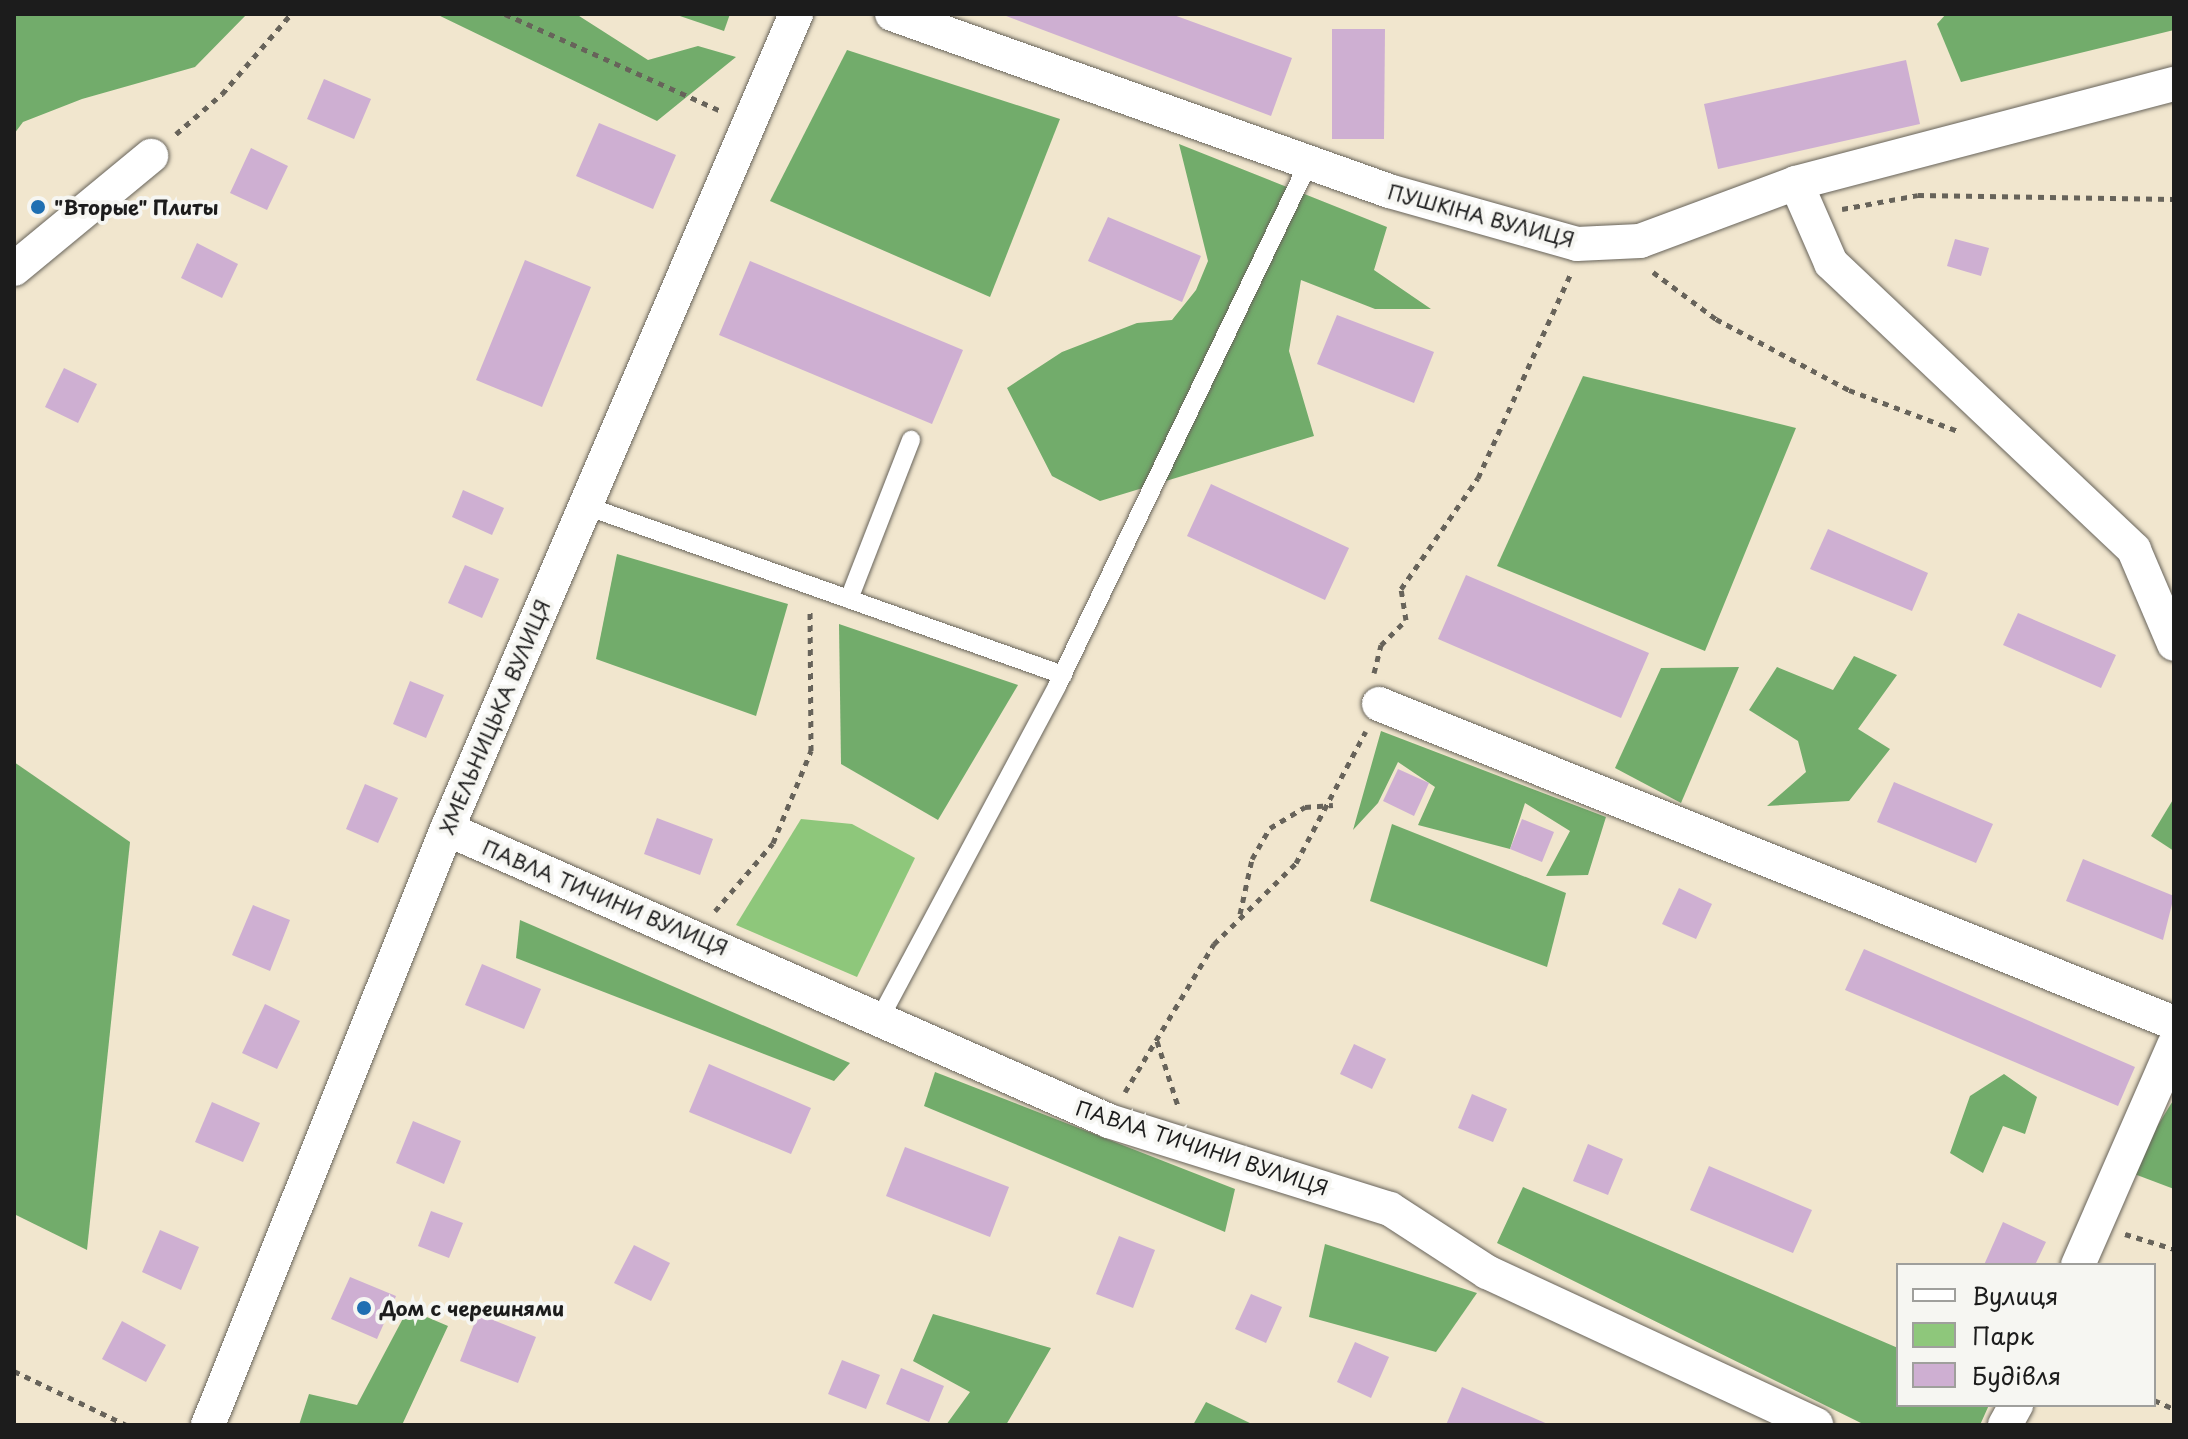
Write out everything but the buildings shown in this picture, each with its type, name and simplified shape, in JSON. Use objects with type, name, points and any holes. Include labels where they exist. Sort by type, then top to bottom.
[{"type":"street","name":"ХМЕЛЬНИЦЬКА ВУЛИЦЯ","points":[[208,1425],[447,829],[796,14]]},
{"type":"street","name":"ПУШКІНА ВУЛИЦЯ","points":[[892,14],[1308,164],[1603,243],[1640,241],[1796,183],[2174,84]]},
{"type":"street","points":[[14,269],[151,156]]},
{"type":"street","points":[[1796,183],[1831,263],[1899,334],[2134,550],[2174,644]]},
{"type":"street","points":[[1379,704],[2174,1023]]},
{"type":"street","name":"ПАВЛА ТИЧИНИ ВУЛИЦЯ","points":[[447,829],[1109,1121],[1390,1209],[1487,1272],[1816,1425]]},
{"type":"street","points":[[2079,1263],[2174,1045]]},
{"type":"street","points":[[2005,1425],[2015,1407]]},
{"type":"lane","points":[[880,1018],[1063,675],[1308,164]]},
{"type":"lane","points":[[849,599],[911,440]]},
{"type":"lane","points":[[586,506],[1063,675]]},
{"type":"path","points":[[151,156],[222,94],[291,14]]},
{"type":"path","points":[[505,14],[748,126]]},
{"type":"path","points":[[1810,215],[1918,195],[2174,199]]},
{"type":"path","points":[[1109,1121],[1239,915],[1296,863],[1333,805],[1379,704],[1374,674],[1381,645],[1406,620],[1401,589],[1478,478],[1554,299],[1603,243],[1716,319],[1849,390],[1971,437]]},
{"type":"path","points":[[694,937],[773,843],[811,751],[809,585]]},
{"type":"path","points":[[1239,915],[1252,859],[1270,828],[1305,807],[1333,805]]},
{"type":"path","points":[[1157,1041],[1187,1146]]},
{"type":"path","points":[[2094,1226],[2174,1249]]},
{"type":"path","points":[[14,1371],[126,1425]]},
{"type":"green space","points":[[14,14],[247,14],[195,67],[82,99],[23,122],[14,134]]},
{"type":"green space","points":[[436,14],[576,14],[648,60],[698,46],[736,57],[657,121]]},
{"type":"green space","points":[[674,14],[730,14],[724,31]]},
{"type":"green space","points":[[1946,14],[2174,14],[2174,30],[1961,82],[1937,24]]},
{"type":"green space","points":[[847,50],[1060,119],[990,297],[770,201]]},
{"type":"green space","points":[[1179,144],[1387,227],[1374,270],[1431,309],[1375,309],[1301,280],[1289,351],[1314,436],[1100,501],[1052,476],[1007,388],[1062,352],[1137,323],[1172,320],[1196,290],[1208,261]]},
{"type":"green space","points":[[1583,376],[1796,428],[1705,651],[1497,566]]},
{"type":"green space","points":[[617,554],[788,604],[756,716],[596,659]]},
{"type":"green space","points":[[839,624],[1018,685],[938,820],[841,764]]},
{"type":"green space","points":[[1854,656],[1897,675],[1858,729],[1890,749],[1849,801],[1767,806],[1806,772],[1798,741],[1749,710],[1777,667],[1833,690]]},
{"type":"green space","points":[[1739,667],[1681,803],[1615,768],[1661,668]]},
{"type":"green space","points":[[1381,731],[1606,817],[1588,875],[1546,876],[1570,831],[1525,803],[1510,849],[1418,825],[1435,787],[1398,762],[1378,803],[1353,830]]},
{"type":"green space","points":[[14,762],[130,842],[87,1250],[14,1214]]},
{"type":"green space","points":[[2174,798],[2174,851],[2151,836]]},
{"type":"green space","points":[[801,819],[852,824],[915,858],[857,977],[736,925]]},
{"type":"green space","points":[[1392,824],[1566,893],[1547,967],[1370,901]]},
{"type":"green space","points":[[520,920],[850,1063],[834,1081],[516,958]]},
{"type":"green space","points":[[935,1072],[1235,1189],[1225,1232],[924,1106]]},
{"type":"green space","points":[[2004,1074],[2037,1097],[2025,1134],[2003,1126],[1983,1173],[1950,1153],[1970,1096]]},
{"type":"green space","points":[[2174,1099],[2174,1189],[2129,1172]]},
{"type":"green space","points":[[1523,1187],[1896,1347],[1896,1407],[1988,1407],[1980,1425],[1865,1425],[1497,1243]]},
{"type":"green space","points":[[1325,1244],[1477,1293],[1436,1352],[1309,1317]]},
{"type":"green space","points":[[408,1309],[448,1326],[402,1425],[299,1425],[309,1394],[357,1405]]},
{"type":"green space","points":[[933,1314],[1051,1348],[1006,1425],[946,1425],[970,1392],[913,1361]]},
{"type":"green space","points":[[1206,1402],[1254,1425],[1193,1425]]},
{"type":"place","name":"\"Вторые\" Плиты","points":[[38,207]]},
{"type":"place","name":"Дом с черешнями","points":[[364,1308]]}]
